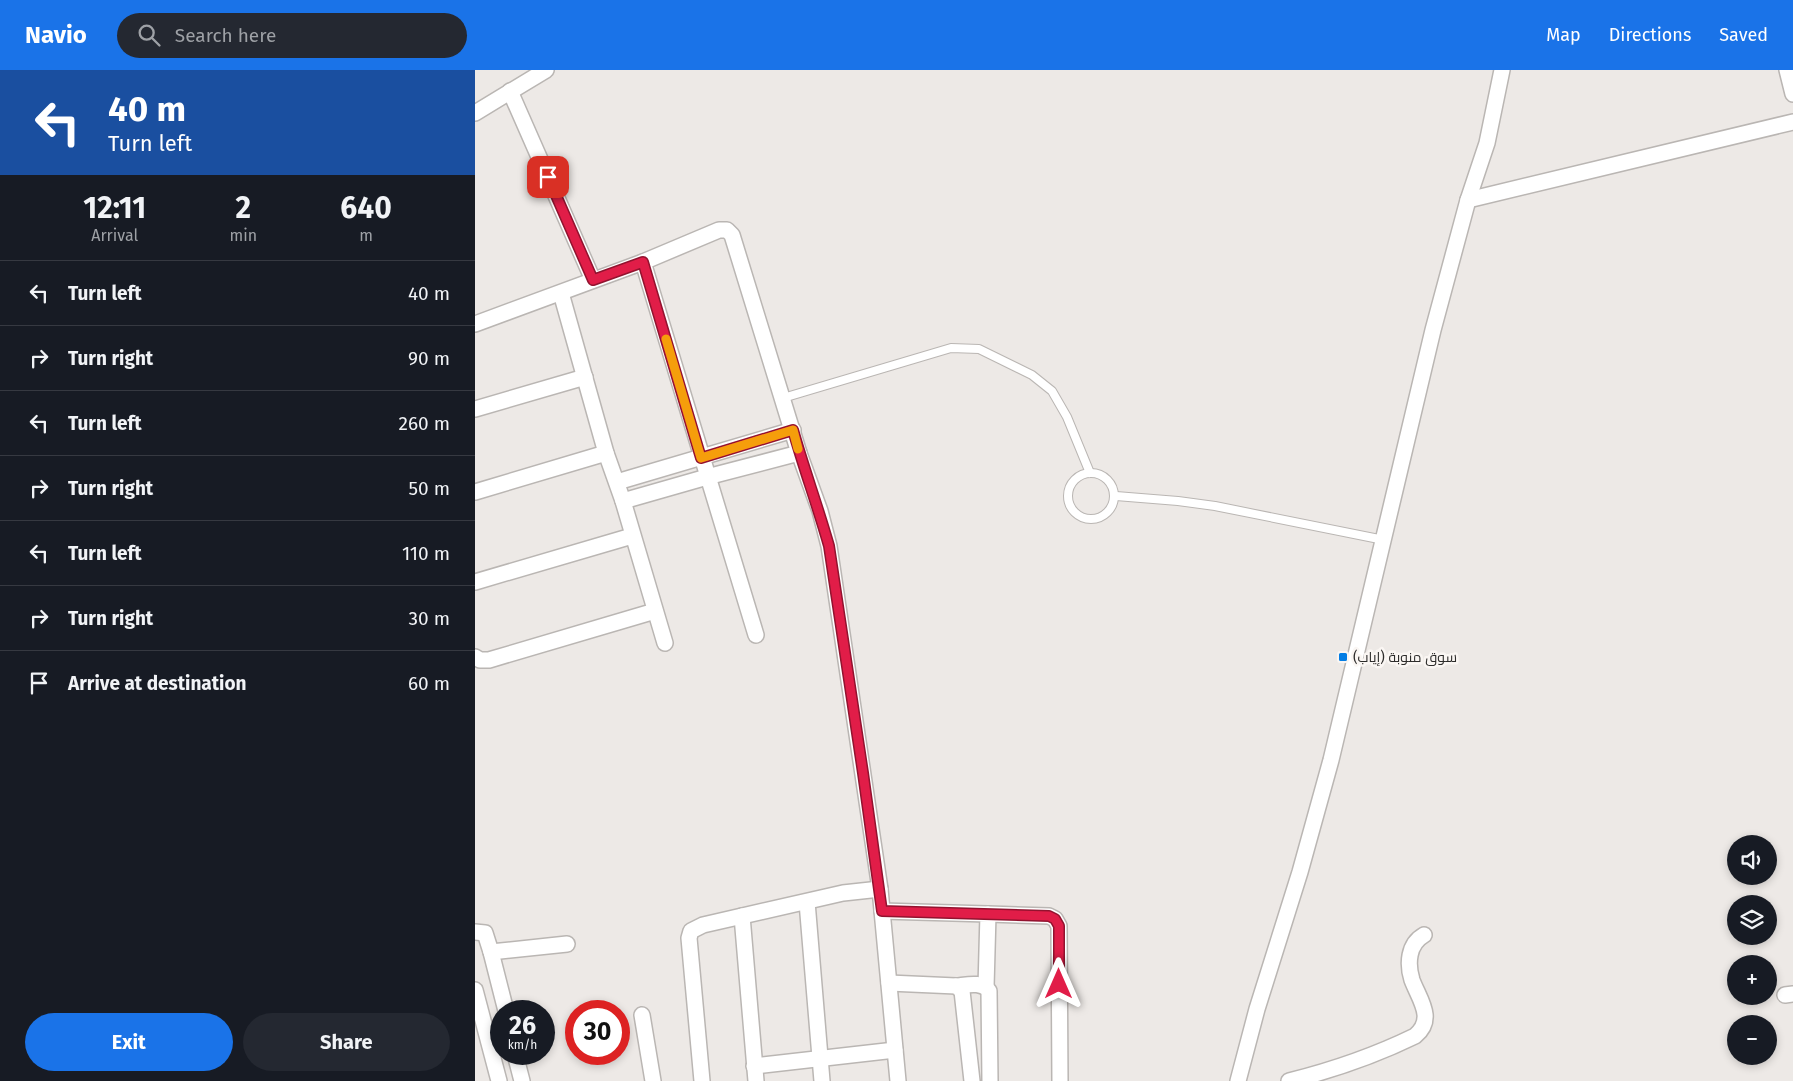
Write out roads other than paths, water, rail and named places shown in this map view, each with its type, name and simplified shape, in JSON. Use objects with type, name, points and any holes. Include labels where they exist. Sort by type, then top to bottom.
[{"type":"street","points":[[475,113],[546,70]]},
{"type":"street","points":[[1238,1081],[1257,1009],[1300,872],[1331,760],[1433,330],[1468,200],[1487,142],[1502,70]]},
{"type":"street","points":[[1787,70],[1793,94]]},
{"type":"street","points":[[510,91],[593,280]]},
{"type":"street","points":[[1468,200],[1793,122]]},
{"type":"street","points":[[475,324],[643,262],[719,230],[727,230],[732,236],[799,454],[820,511],[829,546],[880,889],[898,1081]]},
{"type":"street","points":[[643,262],[755,635]]},
{"type":"street","points":[[561,293],[606,453],[623,501],[665,643]]},
{"type":"street","points":[[475,409],[585,377]]},
{"type":"street","points":[[617,482],[793,430]]},
{"type":"street","points":[[475,492],[606,453]]},
{"type":"street","points":[[623,501],[707,477],[799,454]]},
{"type":"street","points":[[475,582],[632,536]]},
{"type":"street","points":[[475,657],[480,660],[489,660],[655,611]]},
{"type":"street","points":[[702,1081],[689,935],[695,928],[843,894],[880,889]]},
{"type":"street","points":[[807,902],[822,1081]]},
{"type":"street","points":[[882,911],[1049,916],[1055,919],[1059,926],[1060,1081]]},
{"type":"street","points":[[988,914],[986,987],[989,991],[990,1081]]},
{"type":"street","points":[[742,916],[755,1074],[820,1060],[895,1050]]},
{"type":"street","points":[[475,932],[485,933],[502,1000]]},
{"type":"street","points":[[1289,1081],[1339,1068],[1366,1058],[1421,1032],[1424,1026],[1425,1012],[1412,979],[1410,958],[1414,944],[1424,935]]},
{"type":"street","points":[[491,952],[567,944]]},
{"type":"street","points":[[889,983],[956,986],[981,985],[986,987]]},
{"type":"street","points":[[956,986],[963,991],[972,1081]]},
{"type":"street","points":[[475,990],[481,1032],[499,1081]]},
{"type":"street","points":[[642,1015],[653,1081]]},
{"type":"street","points":[[518,1065],[522,1081]]},
{"type":"lane","points":[[783,398],[951,348],[979,349],[1033,375],[1052,391],[1067,417],[1090,473]]},
{"type":"lane","points":[[1090,473],[1104,476],[1113,488],[1116,496],[1113,506],[1106,515],[1092,520],[1078,517],[1069,505],[1068,490],[1076,478],[1090,473]]},
{"type":"lane","points":[[1116,496],[1215,506],[1384,540]]},
{"type":"place","name":"سوق منوبة (إياب)","points":[[1343,657]]}]
